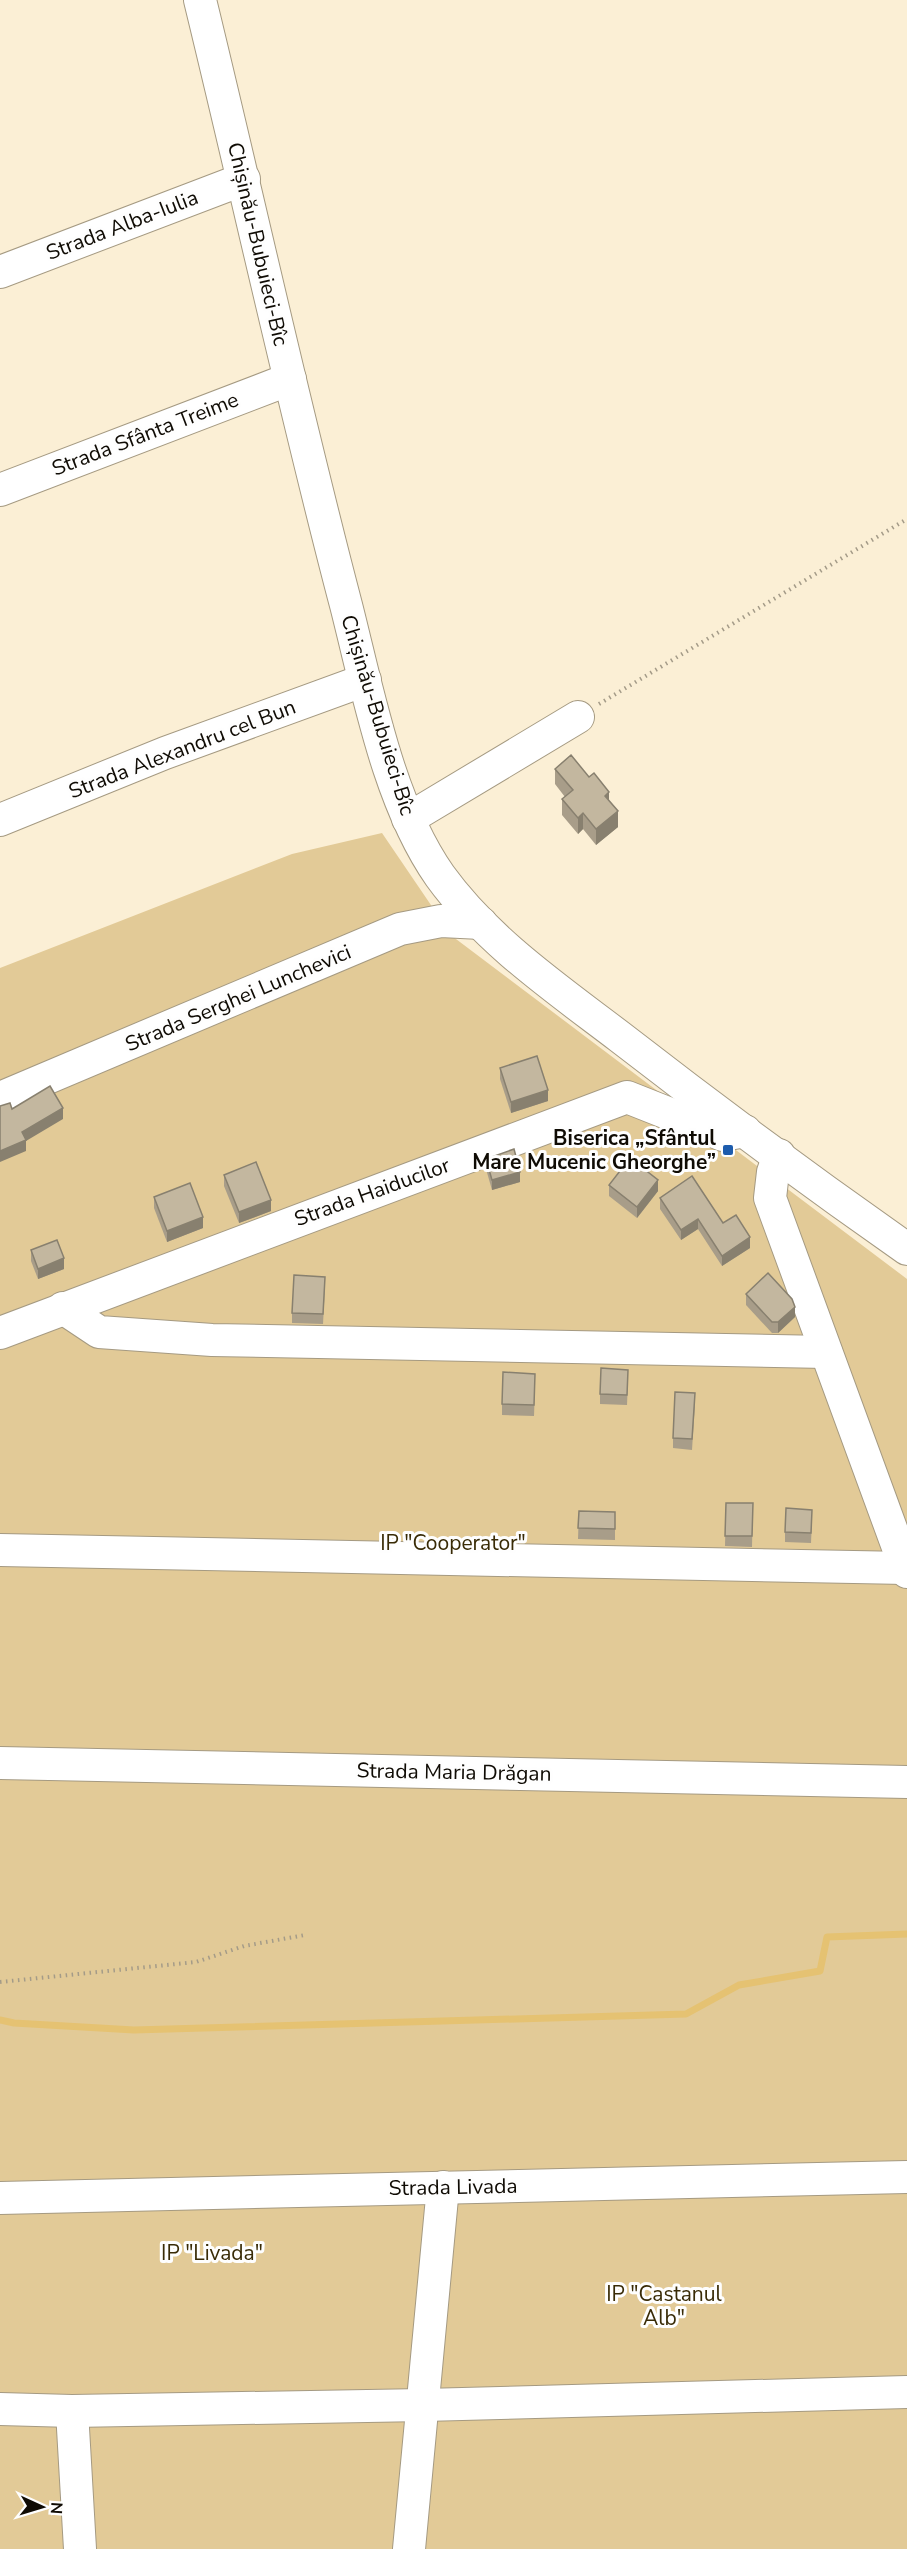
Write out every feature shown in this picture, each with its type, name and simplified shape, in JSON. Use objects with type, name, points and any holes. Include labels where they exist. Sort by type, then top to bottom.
[{"type":"street","name":"Chișinău-Bubuieci-Bîc","points":[[200,0],[290,379],[378,729],[408,819],[439,874],[458,900],[525,963],[745,1131],[907,1249]]},
{"type":"street","name":"Strada Alba-Iulia","points":[[0,272],[244,179]]},
{"type":"street","name":"Strada Sfânta Treime","points":[[0,490],[290,379]]},
{"type":"street","name":"Strada Alexandru cel Bun","points":[[0,820],[165,753],[365,680]]},
{"type":"street","points":[[408,819],[578,717]]},
{"type":"street","name":"Strada Serghei Lunchevici","points":[[0,1098],[400,929],[441,921],[481,923]]},
{"type":"street","name":"Strada Haiducilor","points":[[0,1333],[627,1097],[723,1135],[745,1131]]},
{"type":"street","points":[[0,1550],[906,1570],[770,1198],[773,1172],[779,1155]]},
{"type":"street","points":[[63,1308],[99,1332],[212,1340],[826,1352]]},
{"type":"street","name":"Strada Maria Drăgan","points":[[0,1763],[907,1782]]},
{"type":"street","name":"Strada Livada","points":[[0,2198],[907,2178]]},
{"type":"street","points":[[409,2549],[443,2187]]},
{"type":"street","points":[[0,2409],[72,2411],[424,2405],[907,2392]]},
{"type":"street","points":[[72,2411],[80,2549]]},
{"type":"path","points":[[578,717],[907,519]]},
{"type":"path","points":[[0,1982],[196,1962],[244,1946],[305,1935]]},
{"type":"green space","name":"IP \"Cooperator\"","points":[[382,833],[452,936],[907,1279],[907,2549],[0,2549],[0,968],[292,854]]},
{"type":"building","points":[[571,755],[589,777],[594,773],[609,792],[605,796],[618,811],[596,829],[583,813],[578,818],[562,799],[573,790],[555,769]]},
{"type":"building","points":[[537,1056],[548,1090],[511,1102],[500,1068]]},
{"type":"building","points":[[50,1086],[63,1108],[22,1132],[26,1140],[0,1151],[0,1106],[10,1103],[12,1109]]},
{"type":"building","points":[[514,1149],[520,1172],[492,1180],[486,1159]]},
{"type":"building","points":[[630,1158],[658,1180],[637,1207],[609,1185]]},
{"type":"building","points":[[256,1162],[271,1200],[239,1212],[224,1175]]},
{"type":"building","points":[[692,1176],[723,1223],[736,1215],[750,1237],[722,1256],[698,1219],[681,1230],[660,1198]]},
{"type":"building","points":[[190,1183],[203,1217],[167,1231],[154,1197]]},
{"type":"building","points":[[57,1240],[64,1258],[38,1269],[31,1250]]},
{"type":"building","points":[[768,1273],[792,1299],[795,1307],[778,1322],[772,1322],[746,1294]]},
{"type":"building","points":[[294,1275],[325,1277],[323,1314],[292,1313]]},
{"type":"building","points":[[601,1368],[628,1370],[627,1395],[600,1394]]},
{"type":"building","points":[[503,1372],[535,1374],[534,1405],[502,1404]]},
{"type":"building","points":[[675,1392],[695,1393],[692,1439],[673,1438]]},
{"type":"building","points":[[726,1503],[753,1503],[752,1536],[725,1536]]},
{"type":"building","points":[[786,1508],[812,1510],[811,1533],[785,1532]]},
{"type":"building","points":[[579,1511],[615,1512],[615,1529],[578,1528]]},
{"type":"waterway","points":[[0,2020],[14,2023],[134,2030],[686,2014],[739,1985],[820,1971],[827,1937],[907,1934]]},
{"type":"place","name":"Biserica „Sfântul Mare Mucenic Gheorghe”","points":[[728,1150]]},
{"type":"park label","name":"IP \"Livada\"","points":[[212,2253]]},
{"type":"park label","name":"IP \"Castanul Alb\"","points":[[664,2306]]}]
